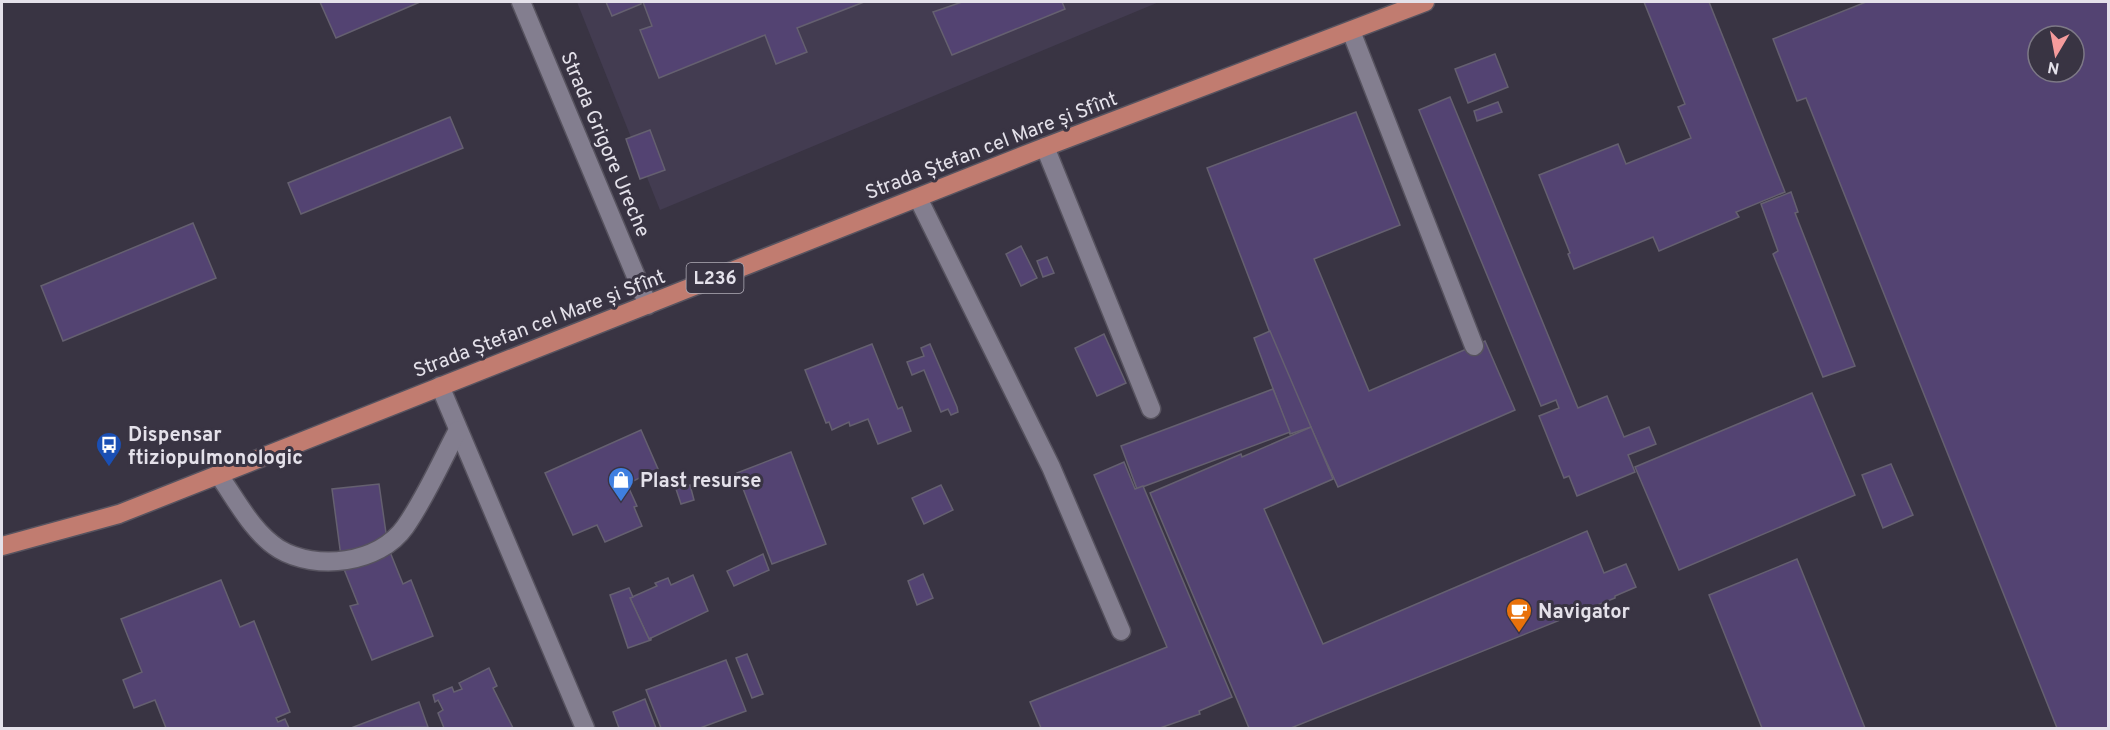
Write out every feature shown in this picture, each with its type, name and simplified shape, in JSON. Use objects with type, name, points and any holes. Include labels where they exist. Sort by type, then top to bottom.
[{"type":"main road","name":"Strada Ștefan cel Mare și Sfînt","points":[[2,546],[119,514],[1045,147],[1425,2]]},
{"type":"street","name":"Strada Grigore Ureche","points":[[521,2],[648,305]]},
{"type":"street","points":[[1351,31],[1474,346]]},
{"type":"street","points":[[1045,147],[1151,409]]},
{"type":"street","points":[[918,198],[1051,466],[1122,631]]},
{"type":"street","points":[[440,386],[585,729]]},
{"type":"street","points":[[218,474],[258,530],[279,549],[304,558],[332,562],[350,561],[368,555],[389,543],[404,529],[458,430]]},
{"type":"shaded area","points":[[577,2],[1159,2],[660,210]]},
{"type":"building","points":[[320,2],[420,2],[336,38]]},
{"type":"building","points":[[606,2],[641,2],[641,4],[612,16]]},
{"type":"building","points":[[643,2],[864,2],[797,28],[807,52],[776,64],[765,35],[659,78],[640,30],[652,26]]},
{"type":"building","points":[[962,2],[1062,2],[1065,9],[952,55],[933,12]]},
{"type":"building","points":[[1644,2],[1709,2],[1785,192],[1736,212],[1739,217],[1659,251],[1653,237],[1574,269],[1568,254],[1570,253],[1539,175],[1618,144],[1626,164],[1691,138],[1678,107],[1685,104]]},
{"type":"building","points":[[1866,2],[2108,2],[2108,728],[2057,728],[1806,98],[1797,101],[1773,39]]},
{"type":"building","points":[[1495,54],[1508,87],[1468,103],[1455,69]]},
{"type":"building","points":[[1450,97],[1578,408],[1607,396],[1624,437],[1649,427],[1656,444],[1628,455],[1635,472],[1577,496],[1569,476],[1564,478],[1539,416],[1559,408],[1556,400],[1541,406],[1419,110]]},
{"type":"building","points":[[1498,102],[1502,112],[1477,121],[1474,111]]},
{"type":"building","points":[[1356,112],[1400,225],[1314,259],[1369,391],[1485,341],[1515,410],[1338,487],[1282,364],[1207,168]]},
{"type":"building","points":[[450,117],[463,148],[301,214],[288,183]]},
{"type":"building","points":[[650,130],[665,170],[640,179],[626,139]]},
{"type":"building","points":[[1791,192],[1798,212],[1795,213],[1855,366],[1823,377],[1773,254],[1778,251],[1761,204]]},
{"type":"building","points":[[193,223],[216,278],[63,341],[41,286]]},
{"type":"building","points":[[1021,246],[1037,278],[1021,286],[1006,254]]},
{"type":"building","points":[[1047,257],[1054,273],[1043,277],[1037,261]]},
{"type":"building","points":[[1270,331],[1311,427],[1290,434],[1254,338]]},
{"type":"building","points":[[1104,334],[1126,383],[1097,396],[1075,348]]},
{"type":"building","points":[[872,344],[898,409],[902,407],[911,431],[878,444],[868,419],[850,426],[849,422],[832,430],[829,422],[826,423],[805,370]]},
{"type":"building","points":[[930,344],[957,407],[958,412],[951,415],[948,409],[941,412],[924,370],[912,375],[907,362],[924,356],[921,348]]},
{"type":"building","points":[[1273,389],[1290,432],[1137,489],[1121,446]]},
{"type":"building","points":[[1812,393],[1855,495],[1679,570],[1635,467]]},
{"type":"building","points":[[1311,427],[1333,479],[1264,509],[1323,644],[1587,531],[1604,573],[1626,564],[1636,587],[1615,598],[1291,728],[1249,728],[1150,493]]},
{"type":"building","points":[[641,430],[658,469],[627,484],[637,506],[634,507],[642,526],[605,542],[597,525],[573,535],[545,473]]},
{"type":"building","points":[[791,452],[826,544],[772,564],[737,473]]},
{"type":"building","points":[[1124,462],[1135,489],[1143,486],[1232,697],[1199,711],[1200,714],[1160,728],[1041,728],[1030,702],[1167,647],[1094,475]]},
{"type":"building","points":[[1891,464],[1913,515],[1883,528],[1862,475]]},
{"type":"building","points":[[379,484],[388,547],[403,584],[411,580],[433,636],[372,660],[350,606],[358,604],[342,564],[332,489]]},
{"type":"building","points":[[690,485],[694,500],[681,504],[676,489]]},
{"type":"building","points":[[941,485],[953,510],[924,524],[912,498]]},
{"type":"building","points":[[763,554],[769,570],[734,586],[727,571]]},
{"type":"building","points":[[1797,559],[1865,728],[1762,728],[1709,595]]},
{"type":"building","points":[[923,574],[933,598],[917,605],[908,581]]},
{"type":"building","points":[[693,575],[708,611],[649,639],[630,598],[657,586],[655,583],[668,578],[671,585]]},
{"type":"building","points":[[221,580],[240,627],[254,621],[290,712],[276,718],[278,722],[285,719],[289,728],[166,728],[155,700],[134,708],[123,680],[142,672],[121,619]]},
{"type":"building","points":[[629,588],[633,597],[630,598],[651,640],[628,648],[610,595]]},
{"type":"building","points":[[747,654],[763,694],[752,698],[736,658]]},
{"type":"building","points":[[726,660],[746,711],[700,728],[661,728],[646,690]]},
{"type":"building","points":[[489,668],[497,686],[493,688],[513,728],[444,728],[438,713],[443,710],[438,700],[435,702],[433,695],[452,687],[454,692],[462,689],[459,683]]},
{"type":"building","points":[[645,699],[656,728],[619,728],[613,712]]},
{"type":"building","points":[[419,702],[428,727],[351,728]]},
{"type":"place","name":"Dispensar ftiziopulmonologic","points":[[109,468]]},
{"type":"place","name":"Plast resurse","points":[[621,503]]},
{"type":"place","name":"Navigator","points":[[1519,634]]}]
